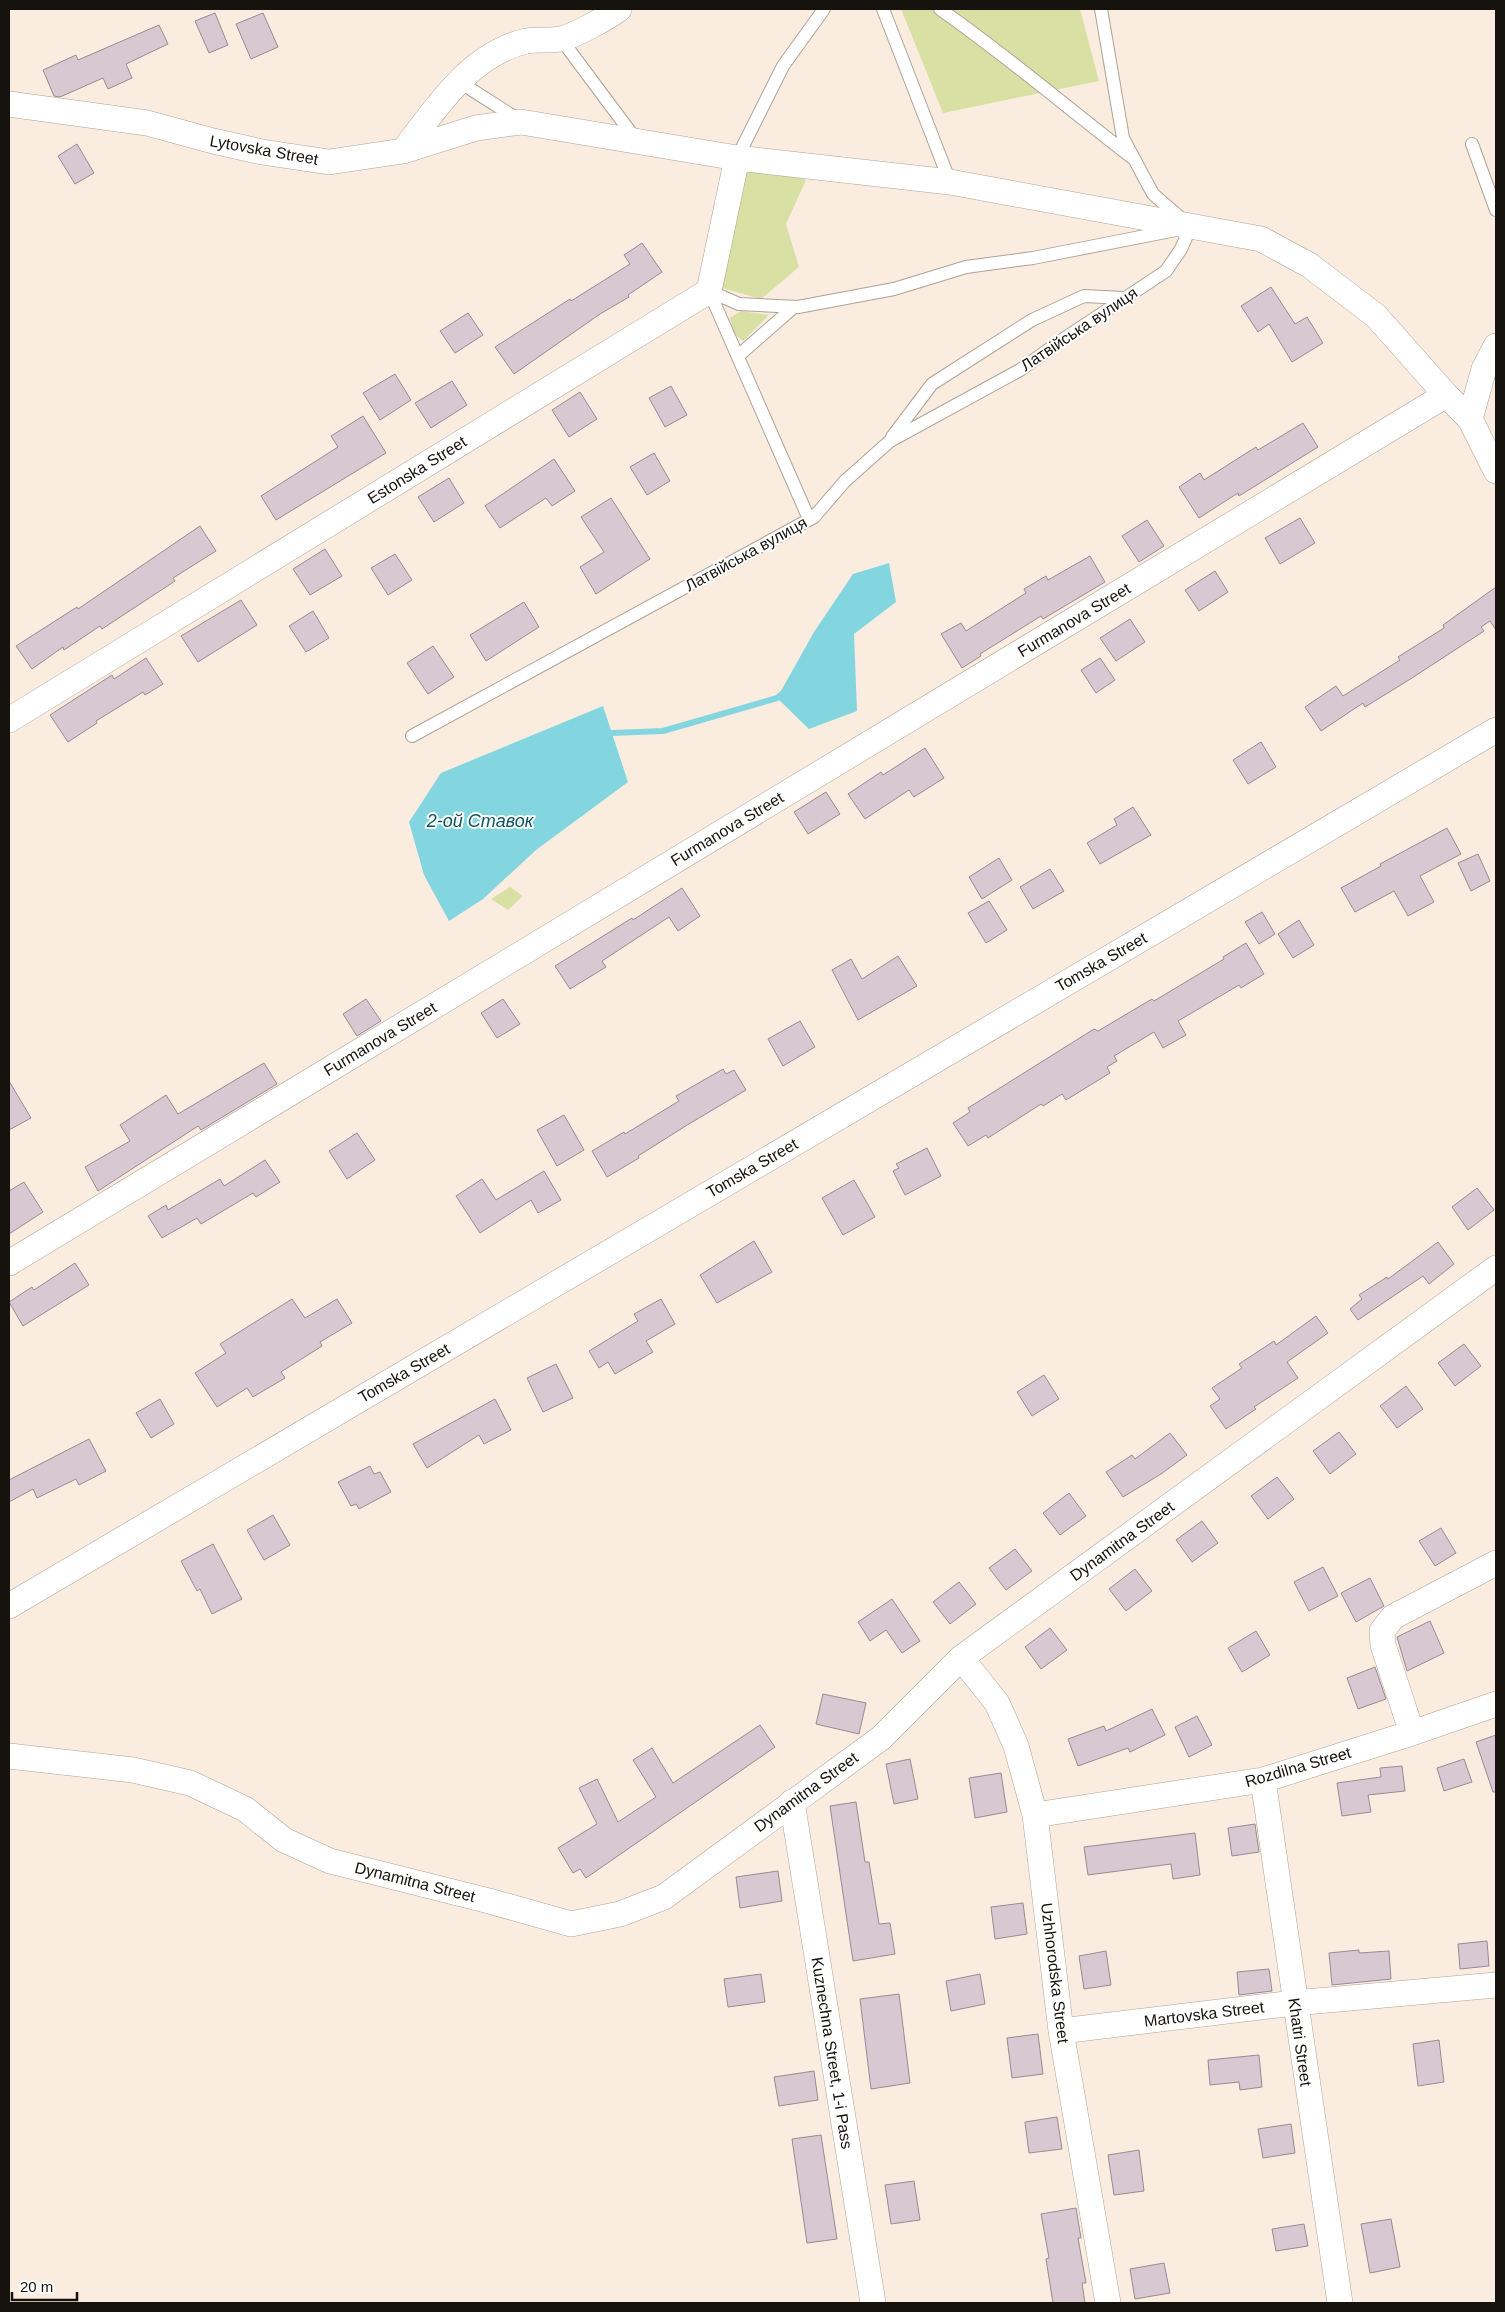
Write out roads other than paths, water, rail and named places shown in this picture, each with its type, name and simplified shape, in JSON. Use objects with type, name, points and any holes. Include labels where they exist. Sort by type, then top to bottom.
[{"type":"street","points":[[403,151],[458,81],[485,58],[526,41],[561,38],[619,9]]},
{"type":"street","name":"Lytovska Street","points":[[9,104],[147,122],[213,141],[262,152],[329,162],[403,151],[476,128],[521,122],[737,158],[950,182],[1261,239],[1309,265],[1376,316],[1446,396],[1470,419],[1496,471]]},
{"type":"street","points":[[710,291],[737,158]]},
{"type":"street","name":"Estonska Street","points":[[9,720],[710,291]]},
{"type":"street","points":[[1470,419],[1484,369],[1496,346]]},
{"type":"street","name":"Furmanova Street","points":[[9,1263],[1446,396]]},
{"type":"street","name":"Tomska Street","points":[[9,1606],[1496,730]]},
{"type":"street","name":"Dynamitna Street","points":[[9,1756],[133,1770],[190,1783],[245,1810],[284,1840],[330,1861],[489,1901],[571,1924],[620,1914],[664,1897],[881,1738],[961,1658],[1496,1268]]},
{"type":"street","points":[[1412,1733],[1383,1645],[1382,1631],[1394,1617],[1496,1562]]},
{"type":"street","name":"Uzhhorodska Street","points":[[961,1658],[997,1703],[1016,1746],[1035,1814],[1061,2031],[1108,2303]]},
{"type":"street","name":"Rozdilna Street","points":[[1035,1814],[1263,1780],[1412,1733],[1496,1704]]},
{"type":"street","name":"Khatri Street","points":[[1263,1780],[1294,2004],[1340,2303]]},
{"type":"street","name":"Kuznechna Street, 1-i Pass","points":[[792,1802],[873,2303]]},
{"type":"street","name":"Martovska Street","points":[[1061,2031],[1294,2004],[1496,1985]]},
{"type":"lane","points":[[737,158],[783,66],[824,9]]},
{"type":"lane","points":[[883,9],[950,182]]},
{"type":"lane","points":[[940,9],[988,42],[1072,112],[1134,159]]},
{"type":"lane","points":[[1101,9],[1123,138],[1153,194],[1191,226]]},
{"type":"lane","points":[[561,38],[639,142]]},
{"type":"lane","points":[[458,81],[521,122]]},
{"type":"lane","points":[[1472,144],[1496,210]]},
{"type":"lane","points":[[710,291],[738,304],[794,306],[894,288],[966,267],[1042,256],[1191,226]]},
{"type":"lane","name":"Латвiйська вулиця","points":[[412,736],[809,520],[845,481],[890,441],[1020,370],[1166,271],[1181,250],[1191,226]]},
{"type":"lane","points":[[710,291],[809,520]]},
{"type":"lane","points":[[890,441],[932,384],[1032,320],[1084,296],[1124,298]]},
{"type":"lane","points":[[738,356],[794,306]]},
{"type":"water","points":[[889,563],[896,602],[854,634],[857,711],[809,729],[777,698],[814,632],[853,574]]},
{"type":"water","name":"2-ой Ставок","points":[[603,706],[628,782],[536,850],[483,899],[449,921],[424,875],[409,822],[441,773]]},
{"type":"waterway","points":[[606,737],[612,733],[663,731],[777,698],[783,693]]}]
